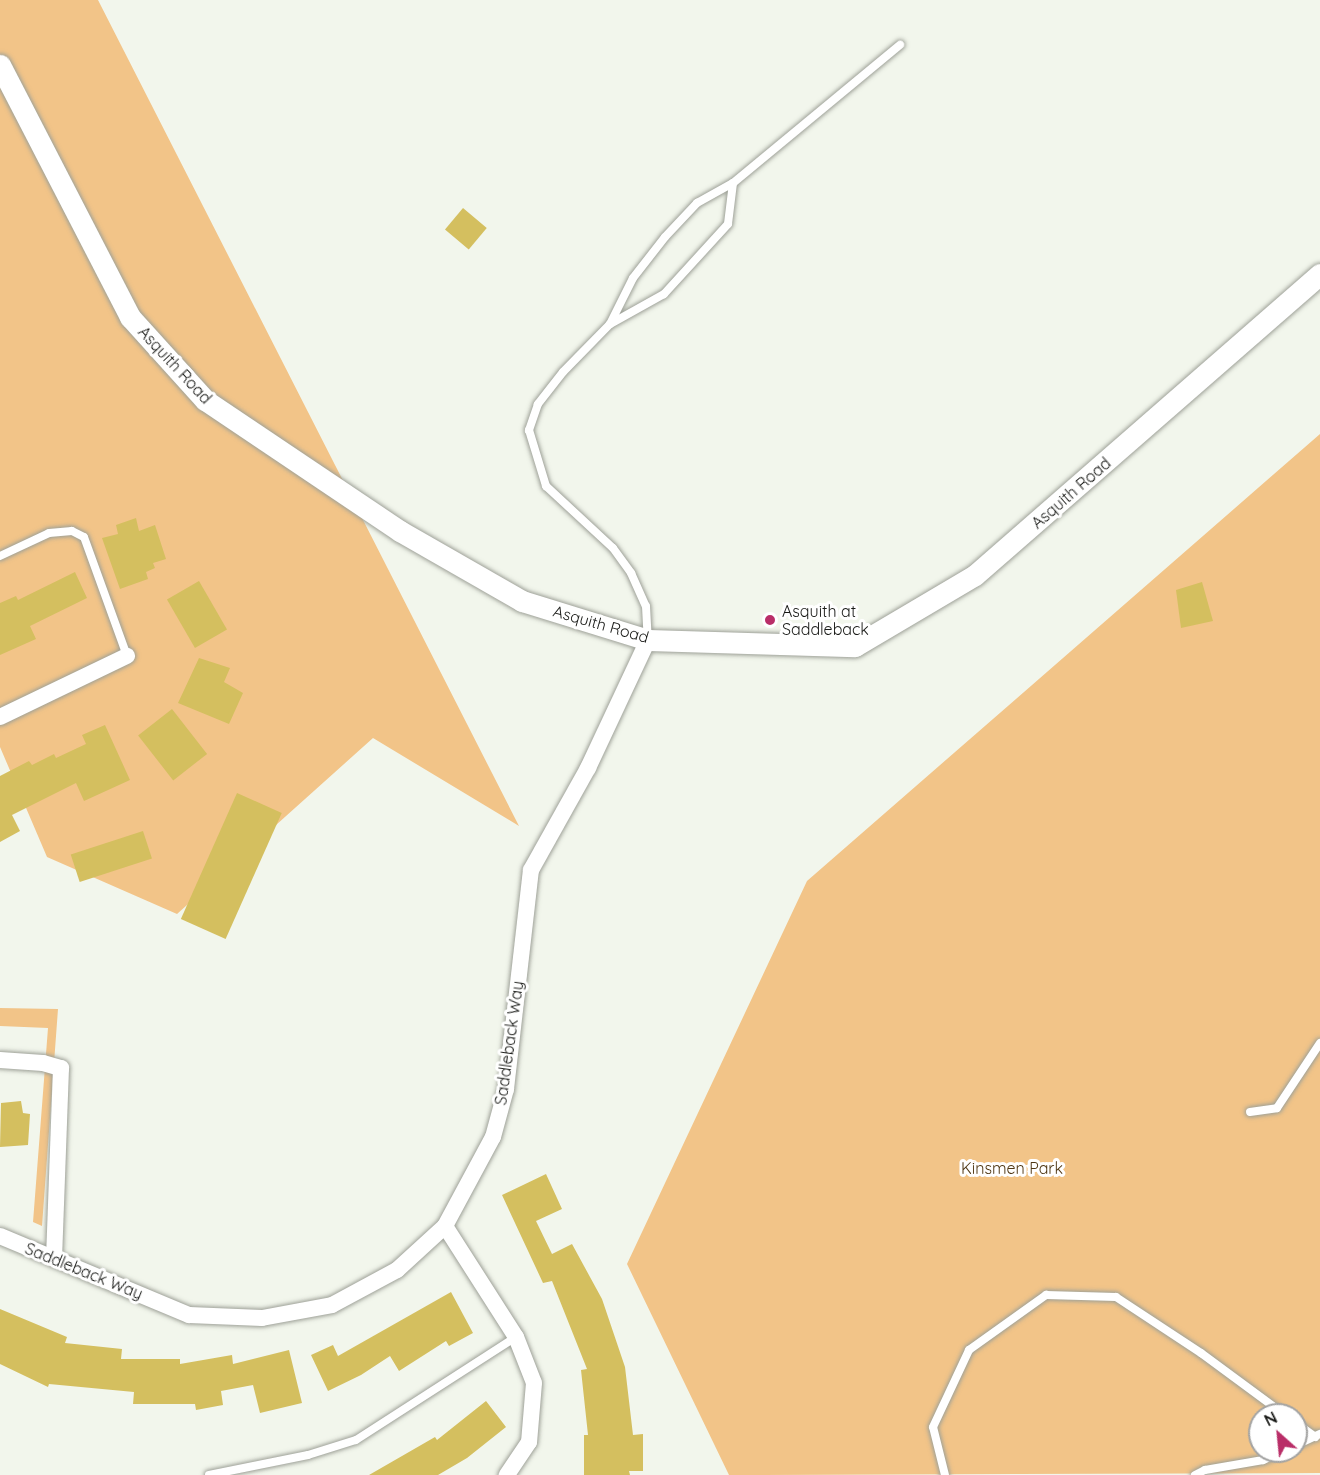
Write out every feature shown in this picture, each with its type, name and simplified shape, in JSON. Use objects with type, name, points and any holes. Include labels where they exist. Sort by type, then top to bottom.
[{"type":"street","name":"Asquith Road","points":[[0,65],[130,317],[205,400],[400,531],[522,601],[648,640],[855,646],[975,575],[1320,274]]},
{"type":"street","name":"Saddleback Way","points":[[0,1236],[79,1267],[189,1315],[262,1318],[332,1305],[397,1269],[445,1226],[493,1137],[506,1089],[531,870],[588,768],[648,640]]},
{"type":"street","points":[[0,717],[127,656]]},
{"type":"street","points":[[0,1060],[43,1063],[62,1068],[54,1259]]},
{"type":"street","points":[[445,1226],[516,1337],[534,1383],[529,1442],[507,1475]]},
{"type":"lane","points":[[610,324],[633,278],[665,237],[697,203],[733,183],[900,45]]},
{"type":"lane","points":[[648,640],[646,606],[631,573],[613,548],[546,486],[529,430],[538,404],[563,372],[610,324],[664,294],[728,224],[733,183]]},
{"type":"lane","points":[[0,556],[49,533],[72,531],[84,537],[127,656]]},
{"type":"lane","points":[[1250,1112],[1277,1108],[1320,1043]]},
{"type":"lane","points":[[945,1475],[933,1427],[969,1350],[1046,1295],[1116,1297],[1201,1353],[1269,1403]]},
{"type":"lane","points":[[209,1475],[308,1455],[356,1440],[516,1337]]},
{"type":"lane","points":[[1195,1475],[1205,1470],[1248,1463]]},
{"type":"green space","points":[[0,0],[98,0],[519,826],[373,738],[177,914],[47,857],[0,747]]},
{"type":"green space","name":"Kinsmen Park","points":[[1320,434],[1320,1473],[729,1475],[627,1264],[807,881]]},
{"type":"green space","points":[[0,1008],[58,1009],[42,1226],[33,1222],[48,1028],[0,1026]]},
{"type":"building","points":[[463,208],[487,228],[469,249],[445,229]]},
{"type":"building","points":[[136,518],[139,531],[155,525],[166,559],[153,563],[155,568],[146,572],[148,579],[120,589],[102,538],[118,534],[116,525]]},
{"type":"building","points":[[75,572],[87,598],[30,626],[36,639],[0,655],[0,603],[16,596],[18,600]]},
{"type":"building","points":[[199,581],[227,629],[195,648],[167,600]]},
{"type":"building","points":[[1202,582],[1213,621],[1181,628],[1176,590]]},
{"type":"building","points":[[199,658],[230,668],[224,682],[243,693],[229,724],[178,703]]},
{"type":"building","points":[[172,709],[207,754],[173,780],[138,735]]},
{"type":"building","points":[[105,725],[130,780],[84,801],[76,783],[12,815],[20,831],[0,842],[0,776],[29,761],[32,765],[54,754],[56,758],[86,744],[82,735]]},
{"type":"building","points":[[237,793],[282,813],[226,939],[181,919]]},
{"type":"building","points":[[143,831],[152,859],[80,882],[71,854]]},
{"type":"building","points":[[21,1101],[23,1113],[30,1114],[28,1145],[0,1147],[1,1103]]},
{"type":"building","points":[[546,1174],[562,1209],[536,1221],[552,1254],[572,1244],[602,1299],[625,1367],[633,1435],[643,1434],[643,1471],[629,1471],[630,1475],[584,1475],[584,1435],[588,1435],[581,1370],[587,1369],[552,1281],[543,1283],[502,1195]]},
{"type":"building","points":[[451,1292],[473,1333],[449,1346],[446,1341],[399,1371],[390,1356],[361,1375],[328,1391],[311,1355],[333,1345],[338,1356]]},
{"type":"building","points":[[0,1309],[67,1337],[65,1343],[122,1349],[121,1359],[180,1359],[180,1364],[232,1355],[233,1364],[289,1350],[302,1403],[260,1413],[253,1385],[221,1391],[223,1405],[196,1410],[195,1404],[133,1404],[134,1392],[49,1384],[48,1387],[0,1364]]},
{"type":"building","points":[[486,1401],[506,1427],[467,1458],[438,1475],[369,1475],[435,1437],[437,1440]]},
{"type":"place","name":"Asquith at Saddleback","points":[[770,620]]}]
